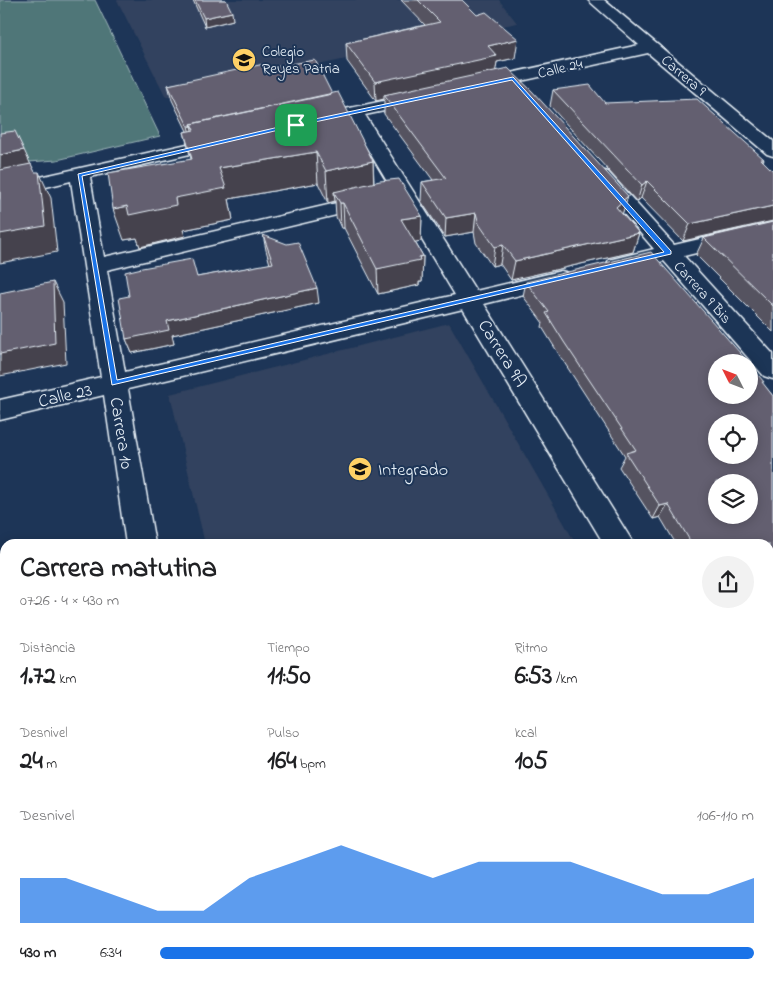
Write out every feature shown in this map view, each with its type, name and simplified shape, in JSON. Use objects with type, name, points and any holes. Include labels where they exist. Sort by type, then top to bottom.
[{"type":"street","name":"Carrera 9","points":[[595,0],[773,150]]},
{"type":"street","name":"Calle 24","points":[[466,88],[520,86],[652,47]]},
{"type":"street","points":[[296,125],[438,94]]},
{"type":"street","name":"Carrera 9A","points":[[354,112],[617,539]]},
{"type":"street","points":[[0,192],[239,138]]},
{"type":"street","name":"Carrera 9 Bis","points":[[591,166],[773,370]]},
{"type":"street","name":"Carrera 10","points":[[80,175],[140,539]]},
{"type":"street","points":[[95,266],[404,193]]},
{"type":"street","name":"Calle 23","points":[[0,410],[773,228]]},
{"type":"shaded area","name":"Colegio Reyes Patria","points":[[117,0],[499,0],[517,23],[166,97]]},
{"type":"shaded area","name":"Integrado","points":[[449,323],[573,539],[204,539],[170,394]]},
{"type":"green space","points":[[0,0],[95,0],[160,136],[57,160],[0,164]]},
{"type":"building","points":[[195,0],[226,0],[232,12],[204,18]]},
{"type":"building","points":[[418,0],[462,0],[477,15],[486,12],[518,39],[488,46],[497,56],[375,82],[346,43],[440,22]]},
{"type":"building","points":[[315,60],[332,94],[191,124],[192,126],[188,126],[168,85],[264,64],[268,68]]},
{"type":"building","points":[[508,68],[532,91],[628,196],[616,207],[639,233],[515,261],[503,245],[495,247],[479,224],[476,213],[446,218],[422,182],[446,178],[384,95]]},
{"type":"building","points":[[590,85],[605,103],[697,99],[764,159],[761,159],[773,171],[773,206],[690,224],[647,181],[642,185],[553,90]]},
{"type":"building","points":[[338,92],[373,161],[326,171],[316,152],[219,168],[226,188],[175,198],[176,205],[129,215],[127,206],[113,209],[108,173],[192,159],[184,132],[194,130],[191,124]]},
{"type":"building","points":[[15,131],[24,150],[0,155],[0,133]]},
{"type":"building","points":[[31,164],[35,172],[39,172],[45,226],[0,234],[0,170]]},
{"type":"building","points":[[399,179],[422,216],[401,219],[423,256],[419,257],[420,260],[377,269],[343,203],[340,203],[334,192],[380,181]]},
{"type":"building","points":[[773,222],[773,306],[704,238]]},
{"type":"building","points":[[263,235],[287,244],[298,242],[317,288],[167,321],[169,330],[126,339],[119,298],[129,296],[125,272],[192,259],[197,277],[273,263]]},
{"type":"building","points":[[651,252],[741,354],[708,354],[708,404],[758,404],[758,375],[773,396],[773,539],[689,539],[668,504],[660,506],[626,453],[636,450],[546,313],[549,312],[526,282]]},
{"type":"building","points":[[53,282],[55,343],[0,354],[0,293]]},
{"type":"place","name":"Colegio Reyes Patria","points":[[244,60]]},
{"type":"place","name":"Integrado","points":[[360,469]]},
{"type":"route","points":[[513,78],[668,253],[114,383],[80,175],[181,150],[296,125],[513,78]]}]
